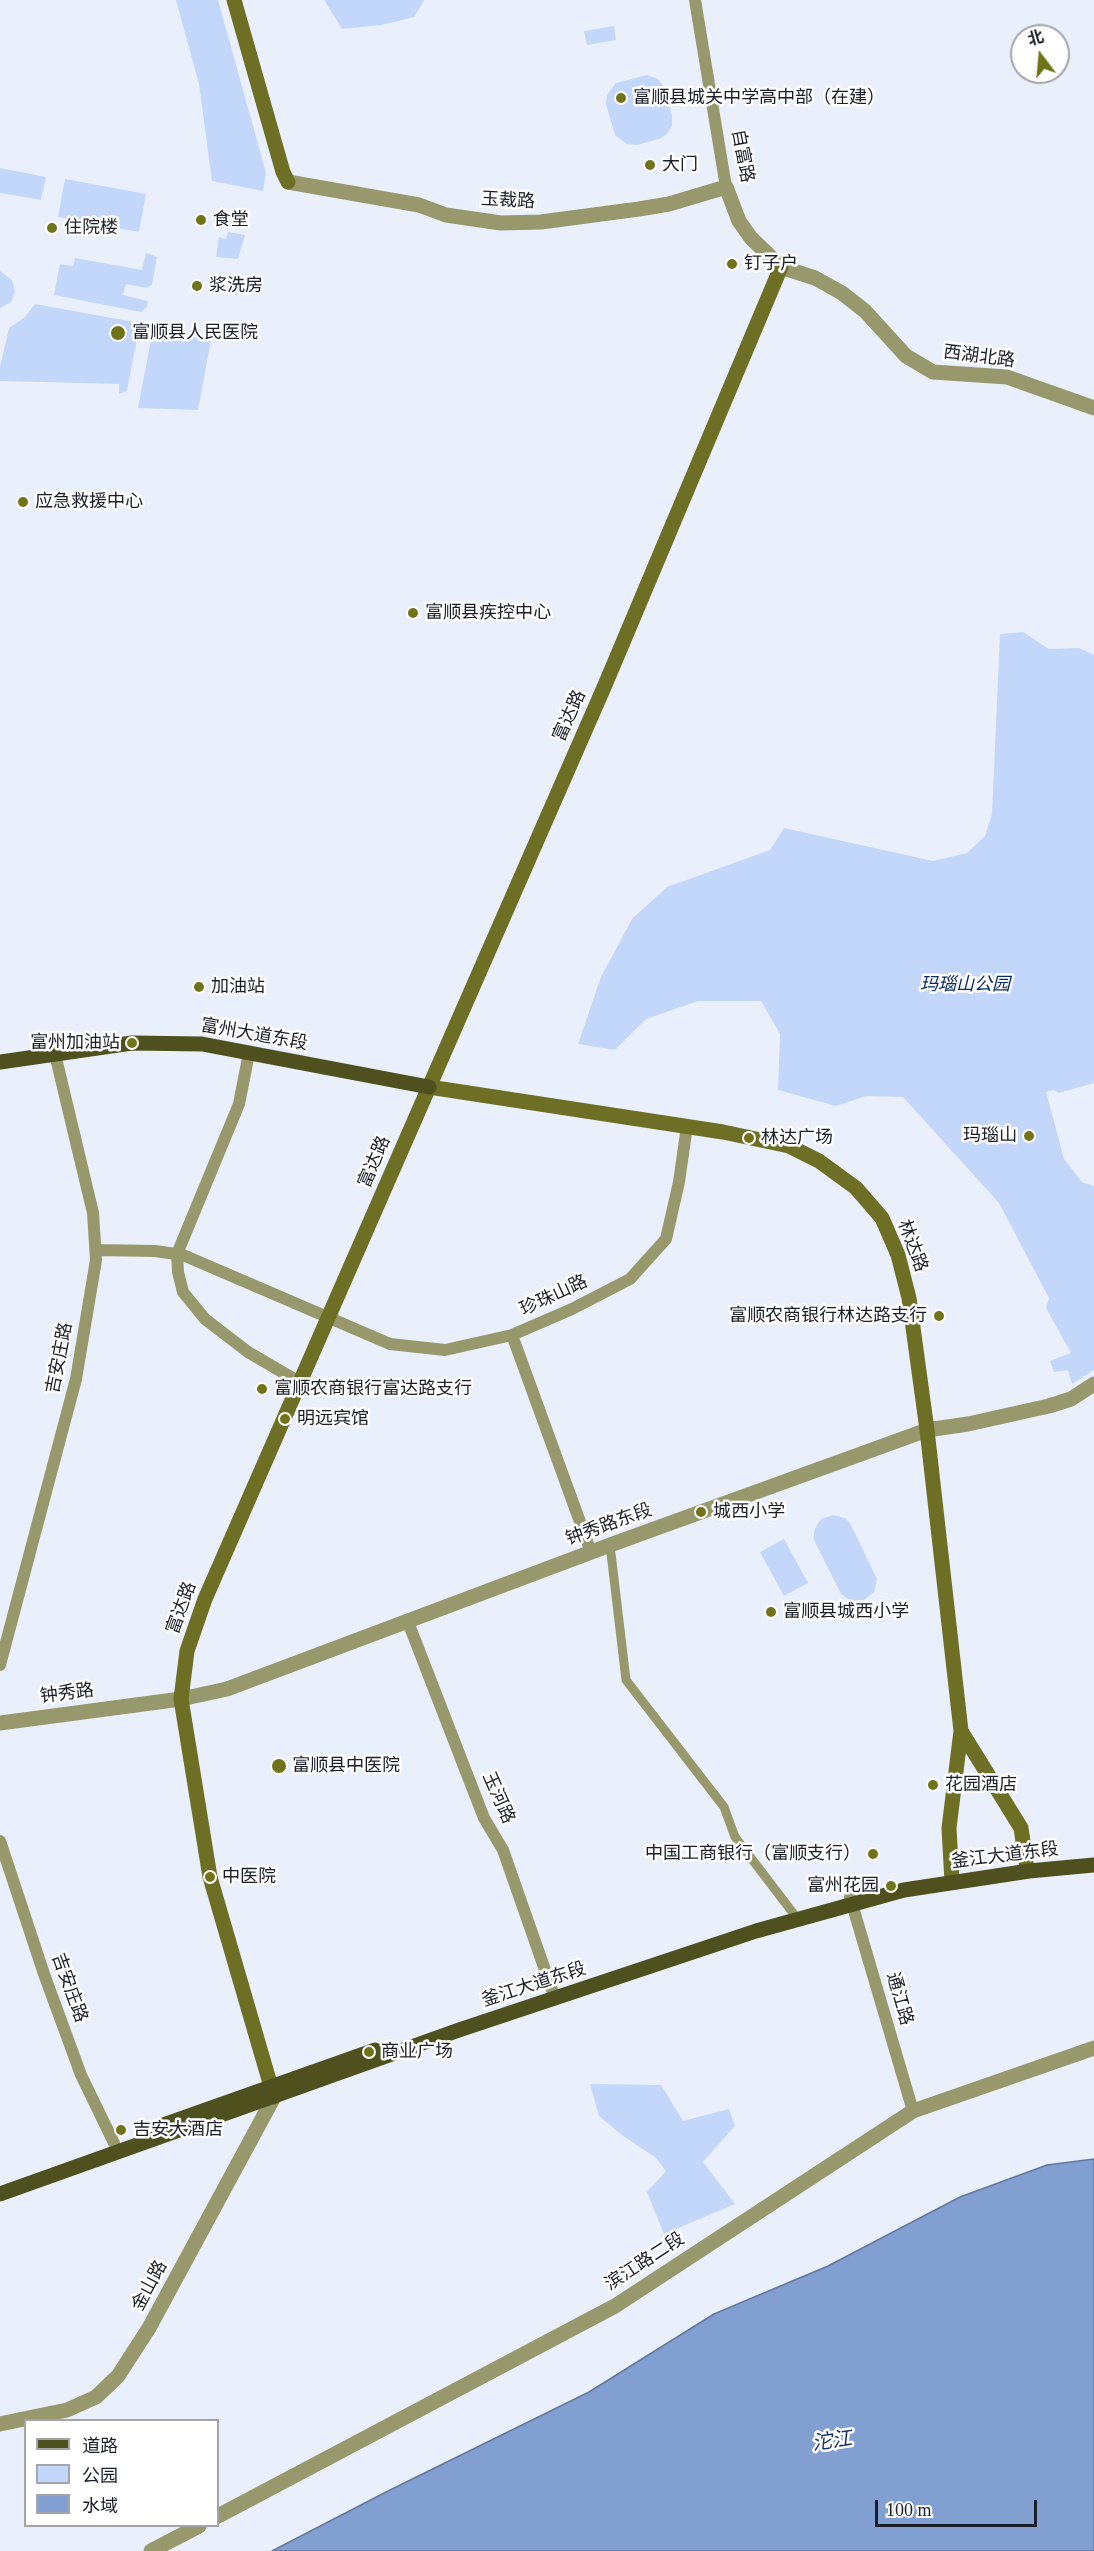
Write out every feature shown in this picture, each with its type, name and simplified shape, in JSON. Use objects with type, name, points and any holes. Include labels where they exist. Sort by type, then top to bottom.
[{"type":"main road","points":[[234,0],[283,172],[288,182]]},
{"type":"main road","points":[[244,0],[290,169],[288,182]]},
{"type":"main road","name":"富达路","points":[[272,2091],[210,1877],[181,1699],[187,1651],[205,1599],[608,678],[781,267]]},
{"type":"main road","name":"富州大道东段","points":[[0,1062],[132,1043],[202,1044],[429,1087]]},
{"type":"main road","name":"林达路","points":[[429,1087],[687,1126],[789,1146],[819,1161],[856,1188],[882,1218],[898,1255],[909,1298],[927,1430],[961,1731]]},
{"type":"main road","points":[[961,1731],[1021,1828],[1026,1862]]},
{"type":"main road","points":[[951,1878],[949,1828],[961,1731]]},
{"type":"main road","name":"釜江大道东段","points":[[951,1878],[1026,1862],[1094,1856]]},
{"type":"main road","name":"釜江大道东段","points":[[0,2184],[114,2143],[851,1901],[902,1882],[1094,1865]]},
{"type":"main road","name":"釜江大道东段","points":[[0,2194],[272,2091],[552,1990],[754,1923],[851,1901]]},
{"type":"street","name":"自富路","points":[[695,0],[726,187],[739,220],[751,238],[781,267]]},
{"type":"street","name":"玉裁路","points":[[288,182],[418,205],[446,215],[501,223],[541,222],[649,207],[726,187]]},
{"type":"street","name":"西湖北路","points":[[781,267],[815,278],[842,292],[865,311],[906,356],[933,372],[1007,377],[1094,408]]},
{"type":"street","points":[[249,1053],[239,1104],[177,1254],[178,1272],[183,1292],[205,1319],[248,1352],[301,1383]]},
{"type":"street","name":"吉安庄路","points":[[0,1665],[76,1379],[96,1260],[93,1213],[55,1054]]},
{"type":"street","name":"珍珠山路","points":[[96,1250],[155,1251],[177,1254],[390,1344],[445,1350],[512,1335],[572,1310],[630,1279],[666,1239],[679,1182],[687,1126]]},
{"type":"street","points":[[512,1335],[591,1552]]},
{"type":"street","name":"钟秀路东段","points":[[139,1705],[227,1689],[591,1552],[927,1430],[968,1424],[1049,1406],[1071,1399],[1094,1384]]},
{"type":"street","points":[[610,1545],[626,1680],[724,1807],[735,1836],[793,1913]]},
{"type":"street","name":"玉河路","points":[[408,1622],[484,1818],[503,1850],[552,1990]]},
{"type":"street","name":"钟秀路","points":[[0,1723],[139,1705]]},
{"type":"street","name":"吉安庄路","points":[[0,1841],[44,1974],[81,2074],[114,2143]]},
{"type":"street","name":"通江路","points":[[851,1901],[913,2111]]},
{"type":"street","name":"滨江路二段","points":[[219,2515],[615,2306],[913,2111],[1094,2048]]},
{"type":"street","name":"金山路","points":[[0,2424],[67,2410],[96,2397],[118,2376],[149,2328],[272,2091]]},
{"type":"street","points":[[151,2551],[198,2527]]},
{"type":"green space","points":[[176,0],[218,0],[266,173],[263,191],[212,181],[199,84]]},
{"type":"green space","points":[[324,0],[424,0],[414,17],[381,25],[342,29]]},
{"type":"green space","points":[[614,26],[616,40],[587,45],[584,31]]},
{"type":"green space","points":[[647,75],[658,79],[664,87],[672,115],[672,126],[666,135],[659,139],[637,145],[627,144],[615,135],[606,104],[607,95],[616,83]]},
{"type":"green space","points":[[0,168],[46,177],[41,200],[0,193]]},
{"type":"green space","points":[[65,179],[146,194],[139,232],[58,217]]},
{"type":"green space","points":[[228,232],[245,235],[238,259],[216,257],[219,237],[226,239]]},
{"type":"green space","points":[[146,253],[157,257],[152,285],[146,288],[126,284],[123,295],[148,301],[147,307],[141,312],[54,295],[60,264],[73,266],[75,258],[142,270]]},
{"type":"green space","points":[[0,271],[12,280],[15,291],[11,302],[0,308]]},
{"type":"green space","points":[[35,304],[134,322],[139,329],[127,391],[119,394],[119,384],[0,381],[0,367],[9,328],[25,317]]},
{"type":"green space","points":[[153,329],[211,340],[198,410],[138,408]]},
{"type":"green space","name":"玛瑙山公园","points":[[1023,632],[1049,649],[1079,648],[1094,655],[1094,1083],[1059,1093],[1054,1090],[1046,1092],[1064,1159],[1082,1182],[1094,1186],[1094,1370],[1072,1384],[1068,1370],[1054,1372],[1050,1361],[1071,1353],[1046,1308],[1049,1298],[999,1203],[903,1097],[866,1096],[836,1106],[778,1090],[780,1034],[761,1001],[698,1001],[646,1019],[615,1050],[578,1044],[601,977],[632,919],[667,887],[770,850],[784,828],[933,861],[967,853],[985,836],[992,814],[1000,634]]},
{"type":"green space","points":[[833,1515],[845,1518],[850,1523],[877,1579],[874,1592],[864,1600],[851,1601],[841,1594],[814,1540],[814,1531],[821,1519]]},
{"type":"green space","points":[[784,1539],[808,1583],[784,1596],[760,1552]]},
{"type":"green space","points":[[590,2084],[661,2085],[683,2121],[729,2109],[735,2126],[703,2162],[735,2204],[664,2234],[647,2192],[666,2171],[656,2158],[599,2116]]},
{"type":"water","name":"沱江","points":[[1094,2159],[1094,2551],[272,2551],[589,2392],[714,2314],[828,2266],[960,2197],[1047,2165]]},
{"type":"place","name":"富顺县城关中学高中部（在建）","points":[[621,98]]},
{"type":"place","name":"大门","points":[[650,165]]},
{"type":"place","name":"食堂","points":[[201,220]]},
{"type":"place","name":"住院楼","points":[[52,228]]},
{"type":"place","name":"钉子户","points":[[732,264]]},
{"type":"place","name":"浆洗房","points":[[197,286]]},
{"type":"place","name":"富顺县人民医院","points":[[118,333]]},
{"type":"place","name":"应急救援中心","points":[[23,502]]},
{"type":"place","name":"富顺县疾控中心","points":[[413,613]]},
{"type":"place","name":"加油站","points":[[199,987]]},
{"type":"place","name":"富州加油站","points":[[132,1043]]},
{"type":"place","name":"玛瑙山","points":[[1029,1136]]},
{"type":"place","name":"林达广场","points":[[749,1138]]},
{"type":"place","name":"富顺农商银行林达路支行","points":[[939,1316]]},
{"type":"place","name":"富顺农商银行富达路支行","points":[[262,1389]]},
{"type":"place","name":"明远宾馆","points":[[285,1419]]},
{"type":"place","name":"城西小学","points":[[701,1512]]},
{"type":"place","name":"富顺县城西小学","points":[[771,1612]]},
{"type":"place","name":"富顺县中医院","points":[[279,1766]]},
{"type":"place","name":"花园酒店","points":[[933,1785]]},
{"type":"place","name":"中国工商银行（富顺支行）","points":[[873,1854]]},
{"type":"place","name":"中医院","points":[[210,1877]]},
{"type":"place","name":"富州花园","points":[[891,1886]]},
{"type":"place","name":"商业广场","points":[[369,2052]]},
{"type":"place","name":"吉安大酒店","points":[[121,2130]]}]
